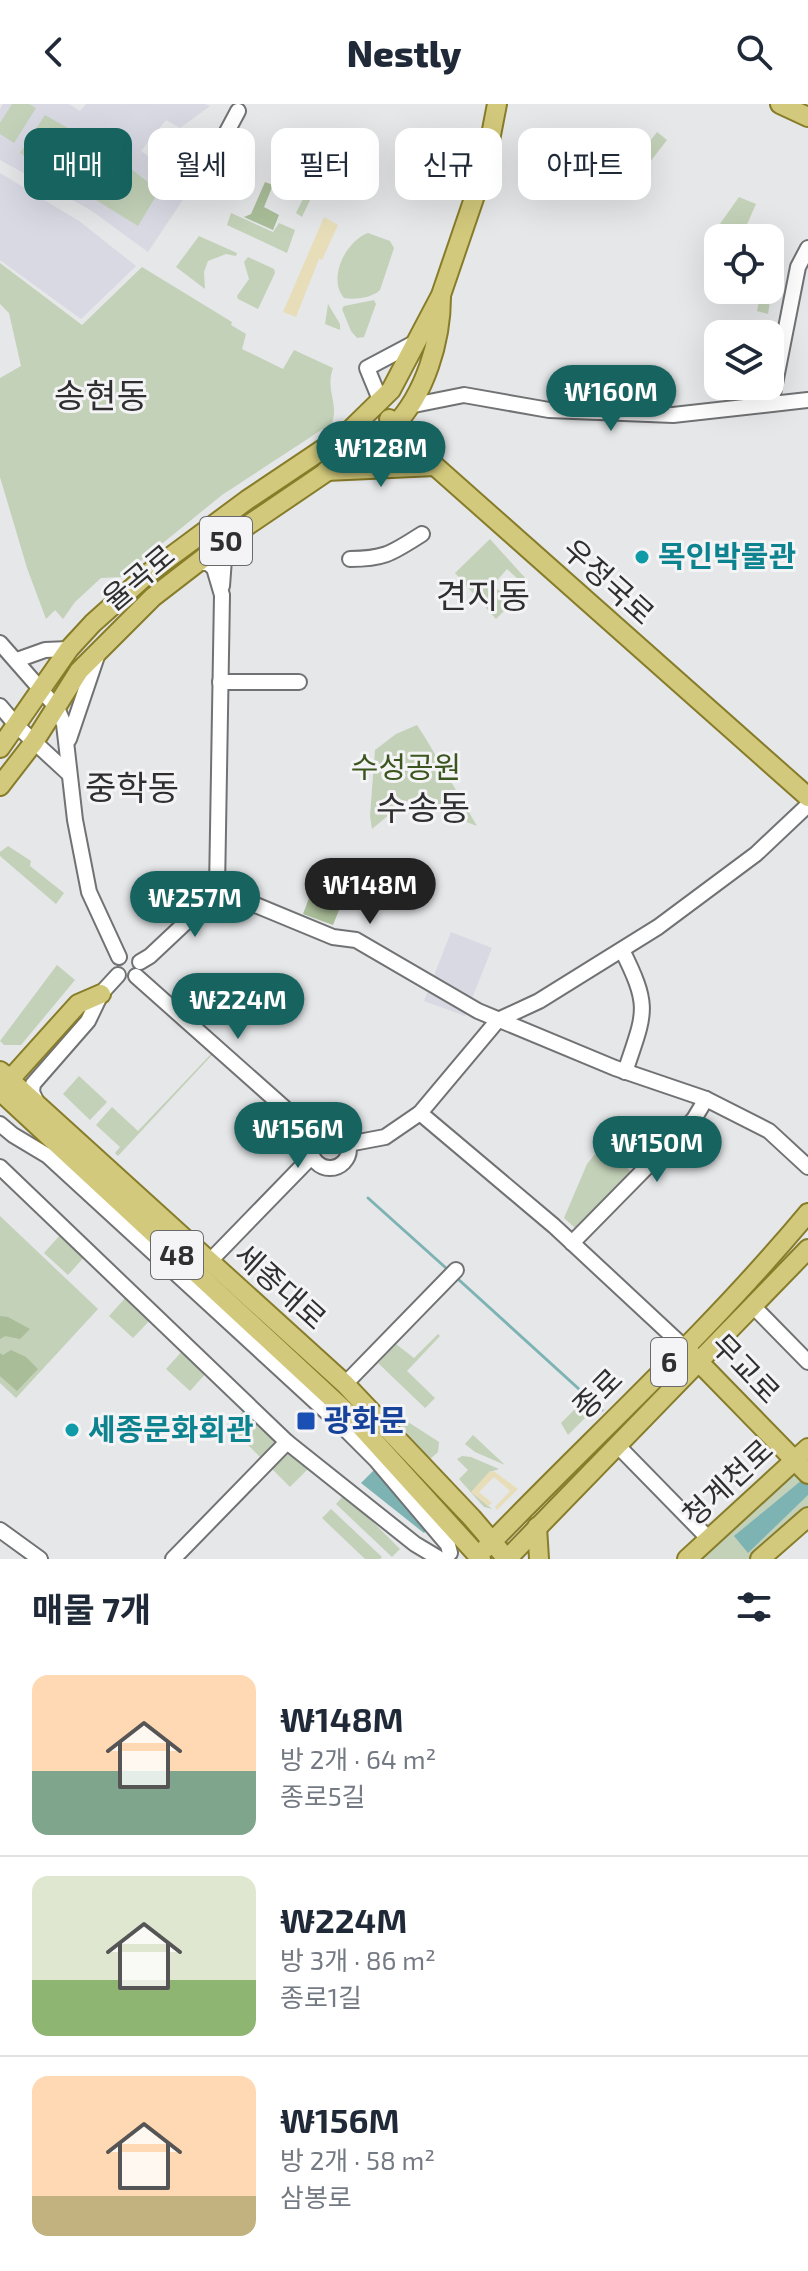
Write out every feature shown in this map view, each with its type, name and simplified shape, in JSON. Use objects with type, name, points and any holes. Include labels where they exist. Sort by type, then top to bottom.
[{"type":"main road","name":"율곡로","points":[[0,748],[69,649],[93,623],[150,572],[247,500],[347,433],[381,402],[397,379],[441,295],[485,166],[497,104]]},
{"type":"main road","points":[[780,104],[808,117]]},
{"type":"main road","name":"율곡로","points":[[57,708],[79,671],[153,597],[232,536],[394,426],[409,406],[430,362],[441,317],[441,295]]},
{"type":"main road","name":"우정국로","points":[[381,402],[394,426],[435,466],[808,797]]},
{"type":"main road","points":[[325,471],[435,466]]},
{"type":"main road","name":"50","points":[[0,786],[57,708]]},
{"type":"main road","points":[[0,1078],[14,1075],[78,1004],[101,994]]},
{"type":"main road","name":"세종대로","points":[[0,1078],[41,1108],[345,1384],[507,1559]]},
{"type":"main road","name":"세종대로","points":[[0,1078],[354,1419],[478,1558]]},
{"type":"main road","name":"종로","points":[[492,1542],[684,1347],[808,1213]]},
{"type":"main road","name":"종로","points":[[507,1559],[808,1249]]},
{"type":"main road","name":"무교로","points":[[684,1347],[802,1462]]},
{"type":"main road","name":"청계천로","points":[[687,1559],[802,1462]]},
{"type":"main road","points":[[472,1518],[487,1523],[499,1522],[526,1507]]},
{"type":"main road","points":[[760,1559],[808,1517]]},
{"type":"main road","points":[[537,1527],[539,1559]]},
{"type":"main road","name":"6","points":[[478,1558],[492,1542]]},
{"type":"street","points":[[229,128],[238,111]]},
{"type":"street","points":[[771,404],[798,267],[808,248]]},
{"type":"street","points":[[381,402],[367,368],[416,342]]},
{"type":"street","points":[[409,406],[464,395],[549,410],[673,415],[808,400]]},
{"type":"street","points":[[350,559],[376,559],[422,534]]},
{"type":"street","points":[[217,889],[222,595],[224,559],[232,536]]},
{"type":"street","points":[[199,563],[208,563],[214,568],[222,595]]},
{"type":"street","points":[[0,643],[57,708],[68,743],[68,773],[80,853],[89,892],[119,957],[115,968],[118,975],[125,978],[211,891],[217,889],[333,937],[356,940],[498,1020],[625,1072],[706,1099],[769,1131],[808,1167]]},
{"type":"street","points":[[17,660],[45,650],[69,649]]},
{"type":"street","points":[[68,743],[98,652]]},
{"type":"street","points":[[220,682],[299,682]]},
{"type":"street","points":[[0,706],[68,773]]},
{"type":"street","points":[[348,1144],[385,1137],[420,1113],[498,1020],[539,1001],[622,950],[756,854],[808,805]]},
{"type":"street","points":[[622,950],[636,979],[644,1011],[625,1072]]},
{"type":"street","points":[[119,957],[129,953],[138,966],[316,1136]]},
{"type":"street","points":[[32,1062],[118,975]]},
{"type":"street","points":[[41,1108],[34,1099],[33,1084],[88,1021],[101,994]]},
{"type":"street","points":[[572,1243],[694,1119],[706,1099]]},
{"type":"street","points":[[420,1113],[572,1243],[684,1347]]},
{"type":"street","points":[[0,1124],[48,1156],[342,1426],[448,1545],[445,1556],[415,1544],[287,1442],[0,1167]]},
{"type":"street","points":[[323,1131],[336,1131],[348,1144],[346,1158],[338,1166],[321,1165],[310,1149],[316,1136],[323,1131]]},
{"type":"street","points":[[210,1261],[312,1156]]},
{"type":"street","points":[[345,1384],[456,1270]]},
{"type":"street","points":[[753,1306],[808,1362]]},
{"type":"street","points":[[173,1559],[287,1442]]},
{"type":"street","name":"종로","points":[[617,1445],[709,1539]]},
{"type":"street","points":[[0,1530],[40,1559]]},
{"type":"shaded area","points":[[3,104],[69,104],[80,111],[86,104],[210,106],[180,128],[166,120],[160,128],[148,128],[148,142],[141,151],[148,156],[148,200],[183,200],[148,252],[72,200],[132,200],[132,128],[24,128],[24,173],[0,160],[0,109]]},
{"type":"shaded area","points":[[0,173],[24,188],[24,200],[44,200],[79,221],[136,266],[81,319],[0,260]]},
{"type":"shaded area","points":[[451,932],[492,948],[465,1016],[424,1001]]},
{"type":"green space","points":[[12,104],[29,104],[36,108],[14,143],[0,134],[0,123]]},
{"type":"green space","points":[[45,115],[68,128],[36,128]]},
{"type":"green space","points":[[657,132],[667,140],[651,161],[651,140]]},
{"type":"green space","points":[[132,170],[148,182],[148,200],[154,200],[138,226],[96,200],[132,200]]},
{"type":"green space","points":[[265,182],[271,184],[264,207],[279,215],[273,230],[244,217],[251,214]]},
{"type":"green space","points":[[739,197],[756,204],[747,224],[720,224]]},
{"type":"green space","points":[[302,200],[310,200],[302,217],[296,213]]},
{"type":"green space","points":[[231,213],[273,232],[279,223],[295,230],[287,253],[227,225]]},
{"type":"green space","points":[[368,233],[390,241],[394,248],[380,290],[363,298],[344,298],[337,281],[341,261],[353,244]]},
{"type":"green space","points":[[199,236],[237,253],[236,256],[226,254],[208,261],[204,272],[205,289],[176,267]]},
{"type":"green space","points":[[248,257],[274,269],[275,273],[258,309],[237,296],[249,279],[244,262]]},
{"type":"green space","points":[[0,263],[82,325],[142,267],[232,322],[231,325],[246,334],[242,349],[283,369],[294,350],[333,368],[330,383],[334,409],[332,423],[222,495],[121,577],[101,578],[75,602],[63,619],[55,610],[46,619],[0,477],[0,378],[21,366],[9,313],[0,304]]},
{"type":"green space","points":[[374,300],[376,304],[364,337],[357,338],[342,309]]},
{"type":"green space","points":[[328,304],[340,324],[340,330],[325,324]]},
{"type":"green space","points":[[758,304],[770,304],[768,314],[757,311]]},
{"type":"green space","points":[[490,539],[527,580],[510,596],[504,611],[496,619],[455,573]],"holes":[[[507,569],[518,579],[504,595],[493,585]]]},
{"type":"green space","name":"수성공원","points":[[417,725],[477,826],[411,801],[403,803],[372,829],[370,816],[375,750],[396,734]]},
{"type":"green space","points":[[8,846],[31,861],[30,866],[64,893],[56,904],[0,856],[0,852]]},
{"type":"green space","points":[[311,893],[341,905],[333,925],[303,914]]},
{"type":"green space","points":[[57,965],[75,980],[21,1045],[4,1045],[0,1041]]},
{"type":"green space","points":[[211,1054],[118,1156],[115,1153],[120,1147],[96,1125],[112,1107],[138,1131]]},
{"type":"green space","points":[[79,1076],[107,1102],[90,1120],[63,1094]]},
{"type":"green space","points":[[600,1148],[632,1172],[575,1228],[564,1218],[587,1164]]},
{"type":"green space","points":[[0,1216],[98,1309],[16,1398],[0,1383]]},
{"type":"green space","points":[[62,1233],[86,1255],[68,1275],[44,1253]]},
{"type":"green space","points":[[127,1296],[152,1318],[133,1338],[109,1316]]},
{"type":"green space","points":[[0,1316],[30,1329],[20,1339],[5,1336],[0,1339]]},
{"type":"green space","points":[[438,1334],[440,1336],[407,1371],[435,1398],[425,1408],[378,1363],[396,1344],[414,1358]]},
{"type":"green space","points":[[184,1349],[208,1371],[190,1391],[166,1369]]},
{"type":"green space","points":[[11,1350],[26,1357],[38,1369],[17,1391],[0,1376],[0,1353],[3,1355]]},
{"type":"green space","points":[[585,1399],[594,1409],[568,1435],[561,1423]]},
{"type":"green space","points":[[245,1409],[308,1469],[290,1487],[229,1426]]},
{"type":"green space","points":[[405,1420],[439,1442],[438,1452],[430,1459],[400,1425]]},
{"type":"green space","points":[[473,1435],[505,1465],[475,1452],[465,1444]]},
{"type":"green space","points":[[462,1456],[499,1469],[490,1472],[472,1492],[492,1509],[484,1507],[459,1479],[468,1470],[457,1459]]},
{"type":"green space","points":[[808,1459],[808,1507],[751,1559],[699,1559]]},
{"type":"green space","points":[[345,1494],[400,1549],[392,1557],[336,1504]]},
{"type":"green space","points":[[331,1509],[382,1557],[365,1559],[322,1518]]},
{"type":"sand","points":[[324,217],[338,225],[322,260],[319,259],[296,317],[283,312]]},
{"type":"sand","points":[[490,1471],[518,1489],[497,1510],[495,1507],[510,1491],[494,1477],[479,1492],[492,1503],[488,1506],[471,1492]]},
{"type":"water","points":[[377,1467],[429,1528],[424,1533],[361,1483]]},
{"type":"water","points":[[808,1475],[808,1495],[748,1553],[734,1536]]},
{"type":"waterway","points":[[368,1198],[446,1268]]},
{"type":"waterway","points":[[458,1279],[602,1410]]},
{"type":"place","name":"목인박물관","points":[[642,557]]},
{"type":"place","name":"광화문","points":[[306,1421]]},
{"type":"place","name":"세종문화회관","points":[[72,1430]]},
{"type":"district","name":"송현동","points":[[101,396]]},
{"type":"district","name":"견지동","points":[[483,596]]},
{"type":"district","name":"중학동","points":[[132,788]]},
{"type":"district","name":"수송동","points":[[423,808]]}]
